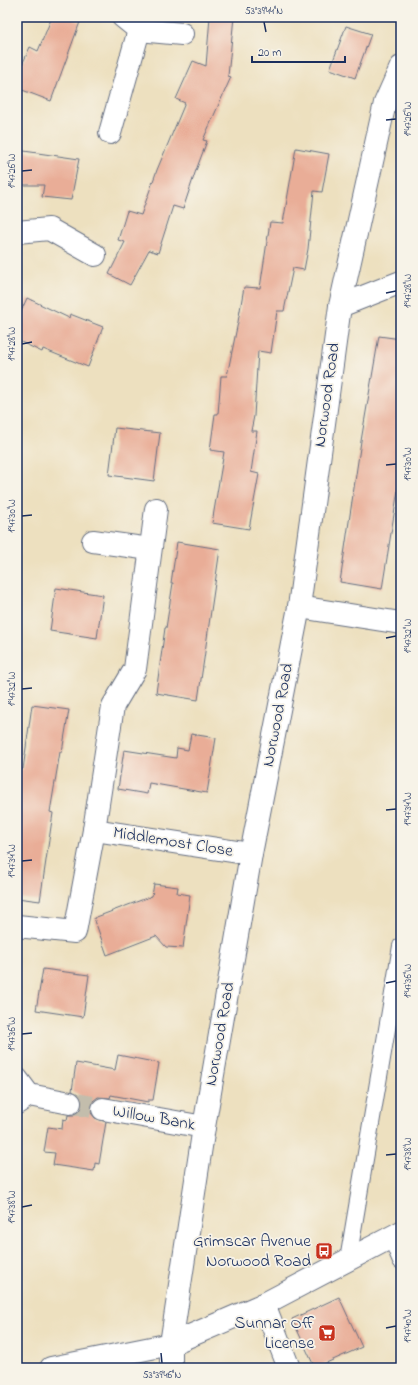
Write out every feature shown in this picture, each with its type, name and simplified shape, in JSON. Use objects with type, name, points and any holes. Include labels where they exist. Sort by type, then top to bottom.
[{"type":"street","points":[[110,133],[131,24],[182,34]]},
{"type":"street","name":"Norwood Road","points":[[171,1368],[171,1344],[204,1127],[251,854],[299,607],[340,306],[401,66]]},
{"type":"street","points":[[17,232],[49,229],[95,255]]},
{"type":"street","points":[[340,306],[401,282]]},
{"type":"street","name":"Middlemost Close","points":[[17,926],[75,932],[94,830],[113,706],[135,669],[156,509]]},
{"type":"street","points":[[93,541],[150,549]]},
{"type":"street","points":[[299,607],[401,623]]},
{"type":"street","name":"Middlemost Close","points":[[94,830],[251,854]]},
{"type":"street","points":[[21,1092],[70,1103]]},
{"type":"street","name":"Willow Bank","points":[[103,1109],[204,1127]]},
{"type":"street","points":[[51,1368],[171,1344],[264,1304],[396,1234]]},
{"type":"street","points":[[264,1304],[288,1368]]},
{"type":"lane","points":[[348,1260],[401,946]]},
{"type":"lane","points":[[396,1234],[401,1262]]},
{"type":"building","points":[[52,17],[67,17],[80,22],[51,101],[17,88],[17,76],[30,47],[38,51]]},
{"type":"building","points":[[210,17],[234,17],[228,76],[231,77],[203,140],[207,141],[183,209],[173,206],[158,253],[149,250],[130,285],[109,274],[125,242],[118,240],[127,211],[141,215],[157,170],[185,103],[176,99],[193,61],[206,66]]},
{"type":"building","points":[[346,26],[371,34],[355,78],[330,69]]},
{"type":"building","points":[[296,148],[329,154],[322,192],[314,191],[308,249],[304,270],[293,268],[284,311],[277,311],[271,353],[258,351],[254,416],[251,431],[257,431],[251,472],[259,474],[249,529],[212,523],[224,452],[210,450],[215,414],[218,414],[221,376],[227,376],[244,287],[260,288],[270,222],[283,223]]},
{"type":"building","points":[[17,150],[79,159],[71,200],[42,197],[44,185],[17,185]]},
{"type":"building","points":[[27,298],[69,318],[70,314],[103,327],[88,367],[43,349],[42,352],[17,340],[17,320]]},
{"type":"building","points":[[379,336],[401,339],[401,471],[382,589],[340,582],[361,441]]},
{"type":"building","points":[[115,428],[160,433],[154,481],[109,475]]},
{"type":"building","points":[[177,542],[220,549],[198,700],[156,693],[173,583],[171,583]]},
{"type":"building","points":[[56,588],[103,595],[97,638],[50,631]]},
{"type":"building","points":[[32,705],[69,710],[50,812],[53,813],[40,901],[17,898],[17,769],[23,769]]},
{"type":"building","points":[[191,734],[216,738],[207,793],[149,783],[147,794],[118,789],[124,750],[176,758],[177,748],[188,750]]},
{"type":"building","points":[[154,884],[178,887],[177,893],[190,895],[183,948],[166,947],[156,936],[107,955],[94,918],[152,896]]},
{"type":"building","points":[[43,969],[89,975],[83,1017],[36,1010]]},
{"type":"building","points":[[118,1055],[159,1063],[153,1100],[148,1100],[148,1102],[111,1095],[110,1098],[98,1097],[93,1101],[91,1113],[95,1118],[106,1122],[99,1164],[95,1163],[94,1171],[53,1165],[55,1153],[44,1152],[48,1127],[62,1129],[63,1119],[67,1120],[68,1115],[74,1115],[82,1106],[82,1099],[78,1094],[72,1091],[76,1063],[115,1070]]},
{"type":"building","name":"Sunnar Off License","points":[[339,1297],[362,1347],[315,1368],[292,1319]]},
{"type":"tunnel","points":[[70,1103],[103,1109]]},
{"type":"place","name":"Grimscar Avenue Norwood Road","points":[[324,1251]]},
{"type":"place","name":"Sunnar Off License","points":[[327,1333]]}]
